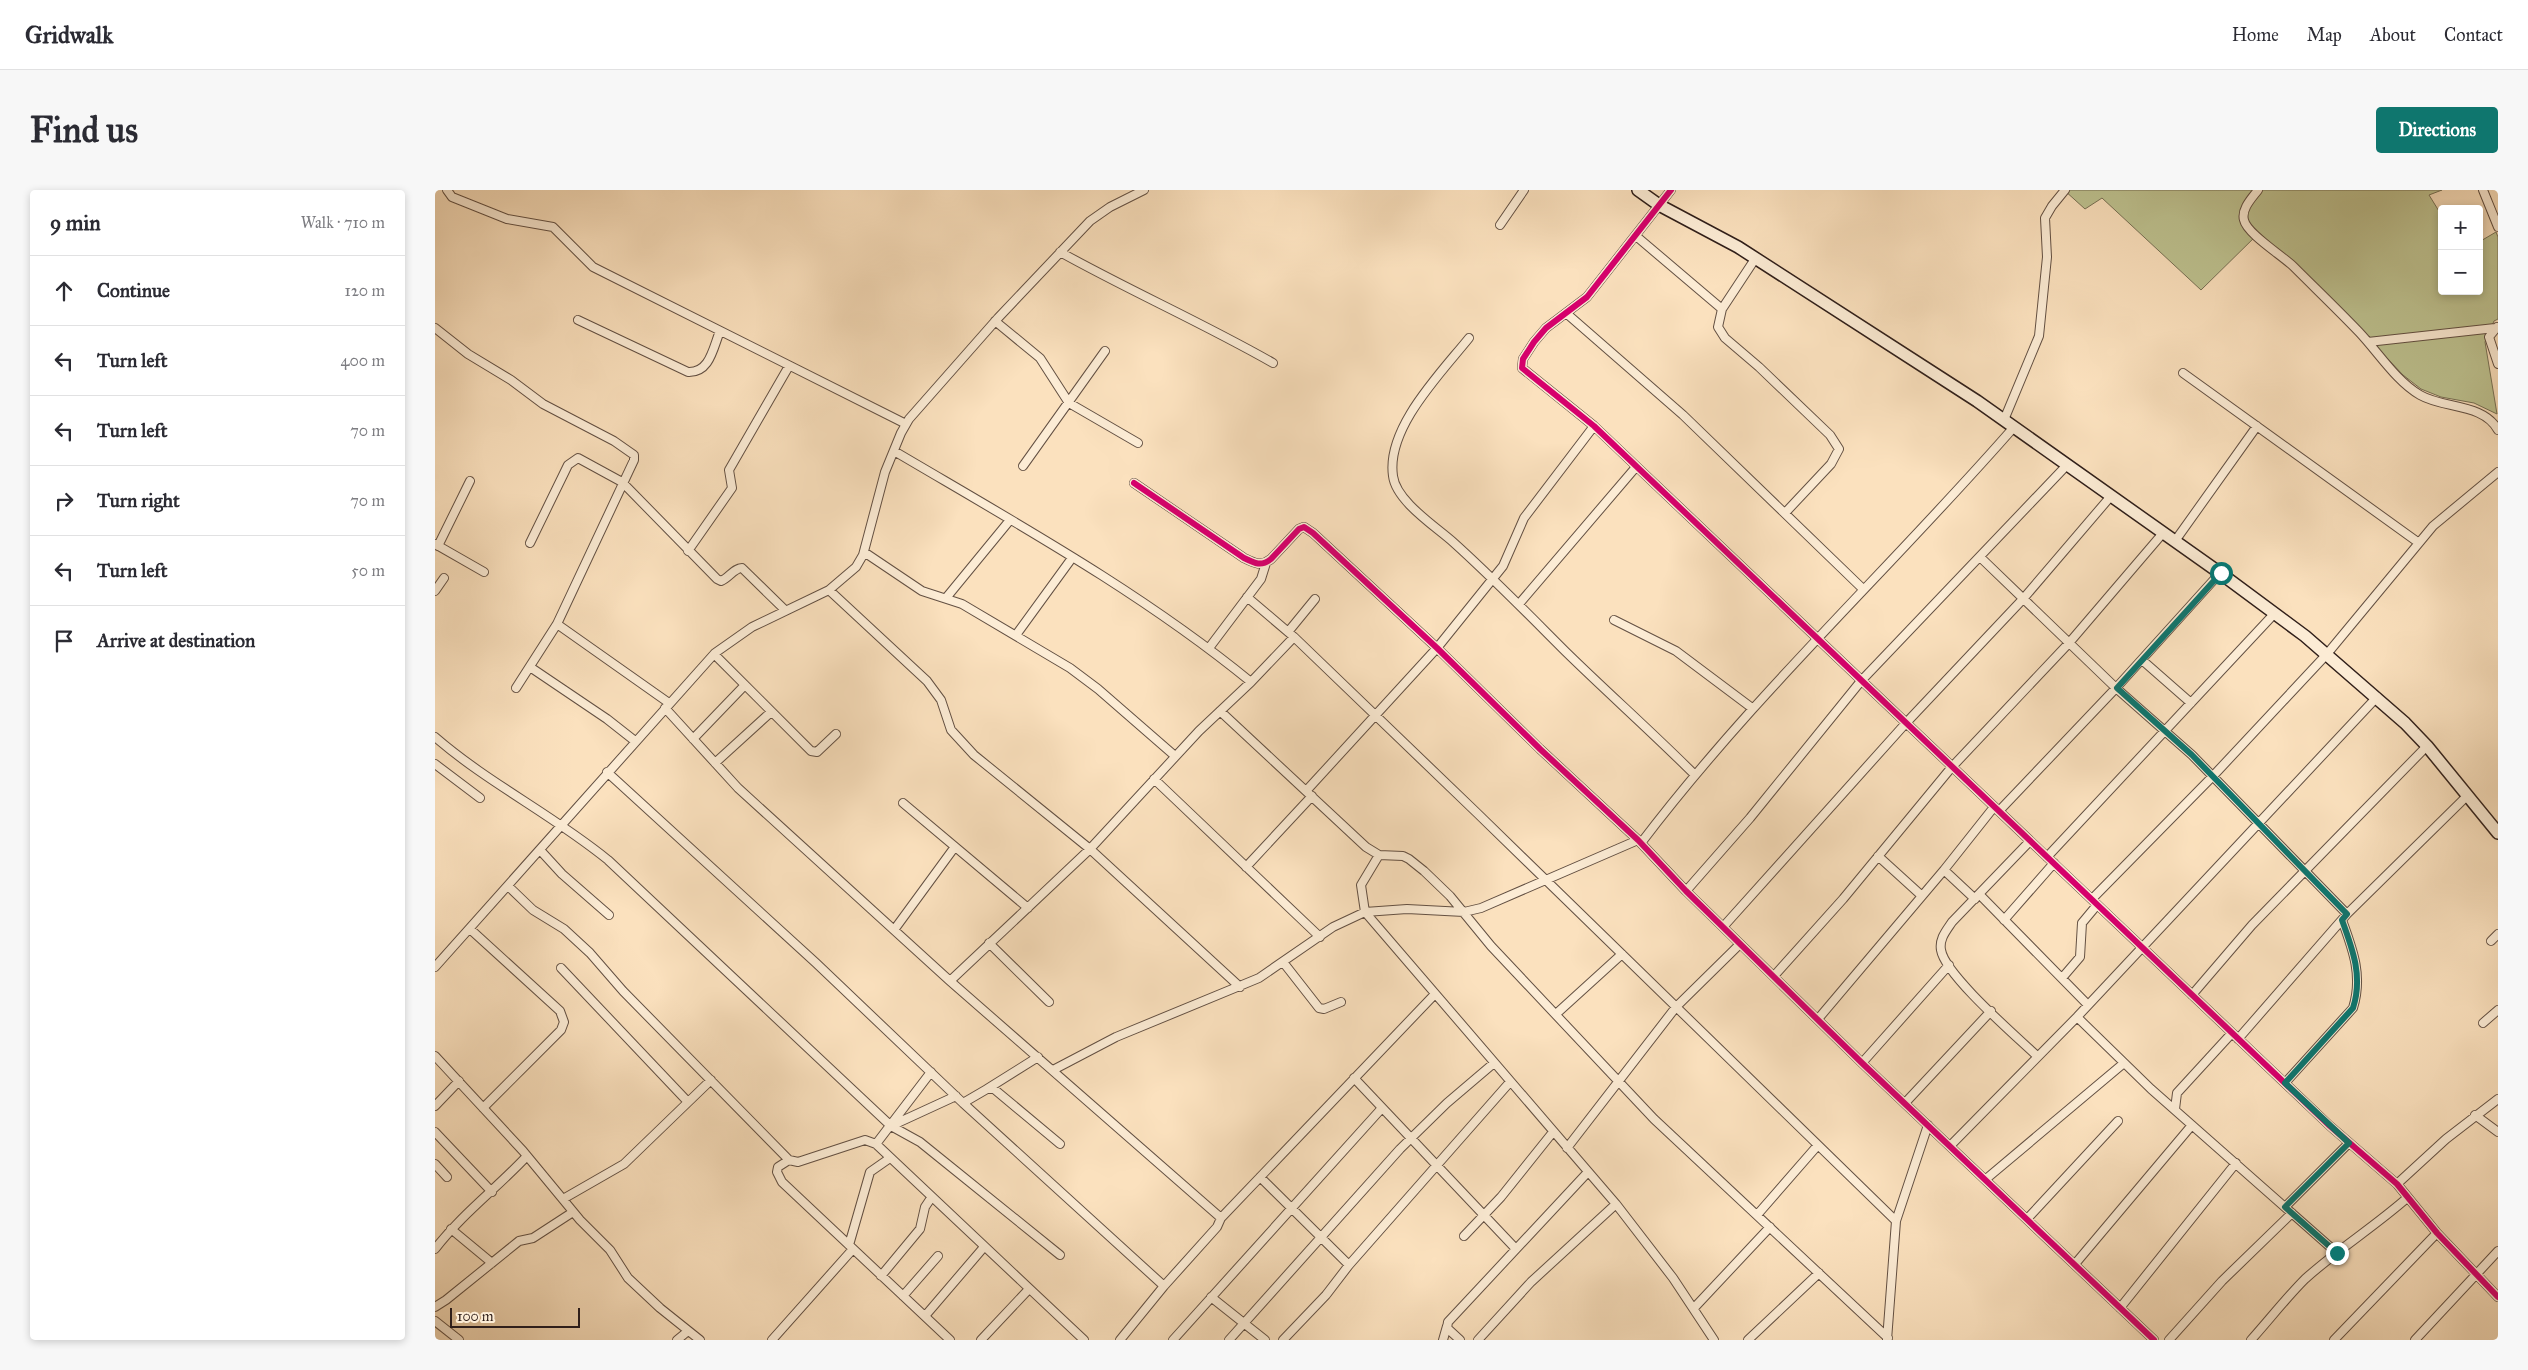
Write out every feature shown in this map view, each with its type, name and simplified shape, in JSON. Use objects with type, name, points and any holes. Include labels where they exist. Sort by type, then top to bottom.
[{"type":"street","points":[[447,190],[452,196],[507,218],[553,227],[593,267],[905,424]]},
{"type":"street","points":[[435,967],[714,654],[752,627],[829,590],[856,567],[864,552],[885,472],[905,424],[995,321],[1060,252],[1099,214],[1144,190]]},
{"type":"street","points":[[1500,226],[1524,190]]},
{"type":"street","points":[[1639,190],[1659,205],[1755,259],[1932,371],[2221,573],[2327,654],[2377,696],[2427,746],[2498,833]]},
{"type":"street","points":[[1671,190],[1587,297],[1546,328],[1534,342],[1521,366],[1594,426],[1951,768],[2030,840],[2349,1143],[2397,1184],[2437,1233],[2498,1297]]},
{"type":"street","points":[[2004,420],[2039,336],[2046,265],[2045,218],[2065,190]]},
{"type":"street","points":[[2258,190],[2245,208],[2244,221],[2246,226],[2285,258],[2368,342],[2403,382],[2419,394],[2437,403],[2477,412],[2486,417],[2498,430]]},
{"type":"street","points":[[2483,190],[2498,227]]},
{"type":"street","points":[[1636,236],[1721,309]]},
{"type":"street","points":[[1060,252],[1130,290],[1226,336],[1273,363]]},
{"type":"street","points":[[1755,259],[1721,309],[1717,321],[1721,333],[1782,388],[1838,446],[1838,454],[1831,464],[1785,513]]},
{"type":"street","points":[[1567,313],[1677,410],[1863,589]]},
{"type":"street","points":[[577,320],[688,372],[697,373],[703,369],[719,331]]},
{"type":"street","points":[[995,321],[1040,358],[1069,403],[1138,443]]},
{"type":"street","points":[[2368,342],[2497,327]]},
{"type":"street","points":[[2497,327],[2490,333],[2489,343],[2498,364]]},
{"type":"street","points":[[435,328],[468,354],[511,380],[543,404],[614,441],[634,455],[634,460],[622,482],[557,624],[516,688]]},
{"type":"street","points":[[1469,338],[1420,400],[1407,421],[1394,453],[1393,477],[1396,488],[1402,496],[1493,579],[1566,652],[1695,775]]},
{"type":"street","points":[[1023,466],[1105,351]]},
{"type":"street","points":[[688,551],[732,488],[729,470],[789,366]]},
{"type":"street","points":[[2183,373],[2419,543]]},
{"type":"street","points":[[1245,866],[1437,648],[1493,579],[1508,559],[1524,518],[1594,426]]},
{"type":"street","points":[[2175,542],[2257,426]]},
{"type":"street","points":[[1053,1070],[1116,1037],[1240,987],[1283,962],[1348,918],[1365,912],[1393,909],[1464,912],[1499,902],[1545,878],[1639,841],[1752,708],[1816,638],[1972,475],[2013,427]]},
{"type":"street","points":[[893,451],[1099,573],[1209,648],[1251,682]]},
{"type":"street","points":[[530,543],[571,461],[578,458],[622,482],[688,551],[721,581],[738,568],[747,570],[785,610]]},
{"type":"street","points":[[1686,890],[1750,818],[1861,681],[2067,465]]},
{"type":"street","points":[[1519,604],[1636,467]]},
{"type":"street","points":[[2062,978],[2080,957],[2082,951],[2080,930],[2082,923],[2095,902],[2327,654],[2445,514],[2498,472]]},
{"type":"street","points":[[470,481],[437,545],[484,572]]},
{"type":"street","points":[[1134,483],[1244,558],[1258,564],[1266,563]]},
{"type":"street","points":[[1723,927],[1905,723],[2023,600],[2111,496]]},
{"type":"street","points":[[947,598],[1010,520]]},
{"type":"street","points":[[1209,648],[1264,575],[1266,563],[1299,529],[1308,529],[1437,648],[1540,749],[1639,841],[1817,1019],[2154,1340]]},
{"type":"street","points":[[1774,976],[1843,899],[1951,768],[2069,643],[2163,533]]},
{"type":"street","points":[[864,552],[922,591],[962,604],[1063,663],[1098,689],[1175,756]]},
{"type":"street","points":[[1980,557],[2023,600],[2213,776],[2305,871],[2345,917],[2358,971],[2357,995],[2353,1008],[2285,1083]]},
{"type":"street","points":[[1016,635],[1072,558]]},
{"type":"street","points":[[1817,1019],[1997,809],[2117,688],[2221,573]]},
{"type":"street","points":[[435,591],[444,578]]},
{"type":"street","points":[[829,590],[927,681],[941,700],[951,730],[974,755],[1090,849],[1240,987]]},
{"type":"street","points":[[1247,598],[1291,635],[1545,878],[1896,1221]]},
{"type":"street","points":[[950,981],[1090,849],[1175,756],[1251,682],[1291,635],[1315,599]]},
{"type":"street","points":[[2047,857],[2274,614]]},
{"type":"street","points":[[1614,620],[1684,656],[1752,708]]},
{"type":"street","points":[[557,624],[667,705],[693,739],[738,788],[950,981],[1221,1218]]},
{"type":"street","points":[[714,654],[811,751],[817,752],[836,734]]},
{"type":"street","points":[[2142,660],[2191,703]]},
{"type":"street","points":[[530,667],[607,719],[635,742]]},
{"type":"street","points":[[693,739],[744,686]]},
{"type":"street","points":[[1950,1146],[2077,1017],[2141,947],[2260,824],[2377,696]]},
{"type":"street","points":[[1220,711],[1366,847],[1379,855],[1403,856],[1409,859],[1464,912],[1491,946],[1683,1147],[1887,1339]]},
{"type":"street","points":[[715,763],[771,712]]},
{"type":"street","points":[[435,737],[479,771],[562,826],[607,860],[891,1126],[920,1142],[1060,1255]]},
{"type":"street","points":[[2192,995],[2252,925],[2427,746]]},
{"type":"street","points":[[435,764],[480,798]]},
{"type":"street","points":[[607,772],[816,963],[955,1096],[1164,1286]]},
{"type":"street","points":[[1153,780],[1320,937]]},
{"type":"street","points":[[2175,1109],[2177,1093],[2235,1036],[2345,917],[2468,795]]},
{"type":"street","points":[[903,803],[954,848],[1028,908]]},
{"type":"street","points":[[2030,840],[1944,934],[1941,950],[1949,965],[1963,983],[2037,1056]]},
{"type":"street","points":[[894,930],[954,848]]},
{"type":"street","points":[[540,850],[562,874],[609,915]]},
{"type":"street","points":[[1379,855],[1361,885],[1365,912],[1647,1242],[1694,1308],[1714,1340]]},
{"type":"street","points":[[1877,856],[1922,896]]},
{"type":"street","points":[[2004,920],[2054,863]]},
{"type":"street","points":[[1944,870],[2004,920],[2088,1005]]},
{"type":"street","points":[[508,886],[533,910],[564,929],[580,943],[623,991],[789,1160],[798,1162],[865,1140],[876,1144],[931,1198],[1084,1340]]},
{"type":"street","points":[[470,928],[560,1011],[564,1022],[561,1030],[483,1108]]},
{"type":"street","points":[[2491,941],[2498,934]]},
{"type":"street","points":[[989,943],[1049,1002]]},
{"type":"street","points":[[1567,1148],[1620,1082],[1676,1007],[1740,944]]},
{"type":"street","points":[[1556,1014],[1622,954]]},
{"type":"street","points":[[1283,962],[1319,1008],[1324,1009],[1341,1002]]},
{"type":"street","points":[[1862,1062],[1949,965]]},
{"type":"street","points":[[561,968],[688,1102]]},
{"type":"street","points":[[1120,1340],[1164,1286],[1217,1227],[1221,1218],[1435,994]]},
{"type":"street","points":[[2483,1023],[2498,1010]]},
{"type":"street","points":[[1905,1103],[1991,1011]]},
{"type":"street","points":[[2077,1017],[2192,1125],[2337,1253]]},
{"type":"street","points":[[435,1056],[527,1156],[573,1212],[610,1250],[637,1287],[700,1340]]},
{"type":"street","points":[[963,1103],[1038,1057]]},
{"type":"street","points":[[1229,1340],[1410,1138],[1494,1063]]},
{"type":"street","points":[[1986,1179],[2124,1063]]},
{"type":"street","points":[[876,1144],[931,1072]]},
{"type":"street","points":[[1354,1078],[1515,1248]]},
{"type":"street","points":[[563,1200],[624,1164],[711,1080]]},
{"type":"street","points":[[435,1106],[459,1081]]},
{"type":"street","points":[[1283,1340],[1326,1295],[1349,1265],[1510,1082]]},
{"type":"street","points":[[987,1089],[993,1089],[1060,1144]]},
{"type":"street","points":[[891,1126],[955,1096]]},
{"type":"street","points":[[2397,1184],[2475,1115],[2498,1099]]},
{"type":"street","points":[[1173,1340],[1382,1108]]},
{"type":"street","points":[[2475,1115],[2498,1132]]},
{"type":"street","points":[[2028,1218],[2118,1122]]},
{"type":"street","points":[[1887,1339],[1896,1221],[1928,1125]]},
{"type":"street","points":[[2075,1264],[2192,1125]]},
{"type":"street","points":[[435,1132],[492,1192]]},
{"type":"street","points":[[1464,1236],[1501,1196],[1553,1132]]},
{"type":"street","points":[[2285,1207],[2349,1143]]},
{"type":"street","points":[[1757,1215],[1818,1144]]},
{"type":"street","points":[[435,1249],[451,1229],[492,1192],[527,1156]]},
{"type":"street","points":[[772,1340],[851,1247],[870,1172],[890,1158]]},
{"type":"street","points":[[789,1160],[778,1167],[778,1177],[950,1340]]},
{"type":"street","points":[[2120,1308],[2236,1163]]},
{"type":"street","points":[[435,1164],[447,1177]]},
{"type":"street","points":[[1443,1340],[1447,1326],[1515,1248],[1588,1172]]},
{"type":"street","points":[[1260,1177],[1349,1265]]},
{"type":"street","points":[[881,1276],[920,1229],[925,1207],[931,1198]]},
{"type":"street","points":[[2251,1340],[2303,1281],[2407,1198]]},
{"type":"street","points":[[1477,1340],[1538,1276],[1616,1204]]},
{"type":"street","points":[[435,1307],[519,1241],[533,1238],[573,1212]]},
{"type":"street","points":[[2169,1340],[2222,1281],[2292,1213]]},
{"type":"street","points":[[1694,1308],[1770,1227]]},
{"type":"street","points":[[451,1229],[492,1263]]},
{"type":"street","points":[[2334,1340],[2437,1233]]},
{"type":"street","points":[[925,1316],[984,1247]]},
{"type":"street","points":[[2415,1340],[2498,1251]]},
{"type":"street","points":[[903,1296],[938,1256]]},
{"type":"street","points":[[1748,1340],[1819,1273]]},
{"type":"street","points":[[981,1340],[1029,1289]]},
{"type":"street","points":[[1211,1297],[1245,1322],[1265,1340]]},
{"type":"street","points":[[435,1321],[459,1340]]},
{"type":"street","points":[[1447,1326],[1460,1340]]},
{"type":"street","points":[[677,1340],[688,1331]]},
{"type":"green space","points":[[2064,190],[2442,190],[2429,195],[2438,210],[2438,295],[2483,295],[2483,240],[2496,232],[2498,237],[2498,319],[2494,321],[2485,342],[2497,414],[2474,403],[2441,397],[2421,389],[2403,375],[2312,279],[2259,233],[2201,290],[2102,198],[2085,209]]},
{"type":"cycle path","points":[[1671,190],[1587,297],[1546,328],[1534,342],[1523,359],[1522,368],[1594,426],[2330,1126],[2397,1184],[2437,1233],[2498,1297]]},
{"type":"cycle path","points":[[1134,483],[1254,563],[1261,564],[1271,559],[1299,529],[1304,527],[1313,533],[1437,648],[1540,749],[1638,840],[1686,891],[1862,1063],[2154,1340]]},
{"type":"route","points":[[2221,573],[2117,688],[2192,755],[2347,914],[2342,920],[2354,953],[2358,971],[2357,995],[2353,1008],[2285,1083],[2349,1143],[2285,1207],[2337,1253]]}]
